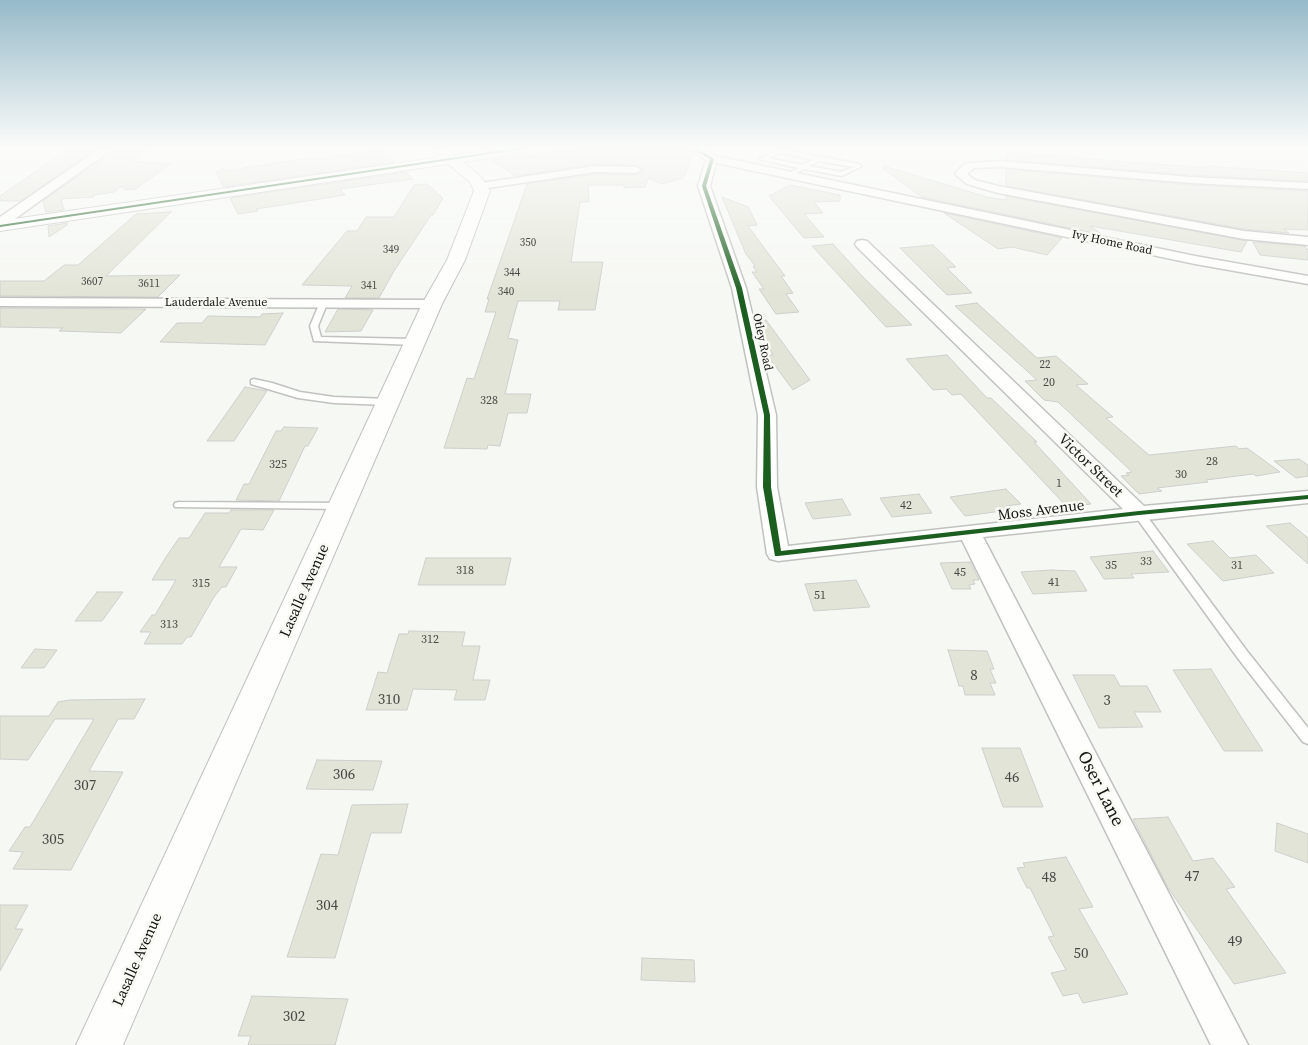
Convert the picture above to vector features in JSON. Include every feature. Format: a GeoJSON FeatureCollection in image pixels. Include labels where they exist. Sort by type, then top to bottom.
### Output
{"type":"FeatureCollection","features":[{"type":"Feature","properties":{"kind":"main road"},"geometry":{"type":"LineString","coordinates":[[2,221],[158,198]]}},
{"type":"Feature","properties":{"kind":"main road","name":"Lasalle Avenue"},"geometry":{"type":"LineString","coordinates":[[99,1045],[343,506],[432,304],[456,260],[480,198]]}},
{"type":"Feature","properties":{"kind":"street"},"geometry":{"type":"LineString","coordinates":[[2,221],[36,198]]}},
{"type":"Feature","properties":{"kind":"street","name":"Otley Road"},"geometry":{"type":"LineString","coordinates":[[708,198],[739,288],[766,415],[767,487],[778,554]]}},
{"type":"Feature","properties":{"kind":"street","name":"Ivy Home Road"},"geometry":{"type":"LineString","coordinates":[[893,198],[1195,260],[1308,280]]}},
{"type":"Feature","properties":{"kind":"street"},"geometry":{"type":"LineString","coordinates":[[1041,198],[1236,233],[1308,241]]}},
{"type":"Feature","properties":{"kind":"street","name":"Victor Street"},"geometry":{"type":"LineString","coordinates":[[862,244],[1139,513]]}},
{"type":"Feature","properties":{"kind":"street","name":"Lauderdale Avenue"},"geometry":{"type":"LineString","coordinates":[[0,302],[432,304]]}},
{"type":"Feature","properties":{"kind":"street","name":"Moss Avenue"},"geometry":{"type":"LineString","coordinates":[[778,554],[970,534],[1139,513],[1308,497]]}},
{"type":"Feature","properties":{"kind":"street","name":"Oser Lane"},"geometry":{"type":"LineString","coordinates":[[970,534],[1230,1045]]}},
{"type":"Feature","properties":{"kind":"lane"},"geometry":{"type":"LineString","coordinates":[[323,304],[314,326],[316,339],[416,342]]}},
{"type":"Feature","properties":{"kind":"lane"},"geometry":{"type":"LineString","coordinates":[[254,382],[270,384],[298,395],[334,400],[389,402]]}},
{"type":"Feature","properties":{"kind":"lane"},"geometry":{"type":"LineString","coordinates":[[179,505],[343,506]]}},
{"type":"Feature","properties":{"kind":"lane","name":"Victor Street"},"geometry":{"type":"LineString","coordinates":[[1139,513],[1242,654],[1308,738]]}},
{"type":"Feature","properties":{"kind":"building"},"geometry":{"type":"Polygon","coordinates":[[[0,198],[25,198],[20,201],[0,201],[0,198]]]}},
{"type":"Feature","properties":{"kind":"building"},"geometry":{"type":"Polygon","coordinates":[[[48,198],[81,198],[61,199],[64,210],[46,212],[43,201],[48,198]]]}},
{"type":"Feature","properties":{"kind":"building"},"geometry":{"type":"Polygon","coordinates":[[[230,198],[327,198],[256,209],[258,211],[238,214],[230,198]]]}},
{"type":"Feature","properties":{"kind":"building"},"geometry":{"type":"Polygon","coordinates":[[[406,198],[443,198],[394,271],[379,298],[345,298],[352,286],[302,285],[347,231],[357,231],[366,217],[394,217],[406,198]]]}},
{"type":"Feature","properties":{"kind":"building"},"geometry":{"type":"Polygon","coordinates":[[[522,198],[589,198],[589,202],[580,202],[571,262],[603,262],[595,310],[558,310],[560,301],[518,301],[508,338],[518,340],[505,394],[531,394],[527,413],[508,413],[500,446],[488,445],[487,449],[444,448],[467,378],[474,379],[496,312],[485,312],[489,299],[487,299],[522,198]]]}},
{"type":"Feature","properties":{"kind":"building"},"geometry":{"type":"Polygon","coordinates":[[[722,198],[748,207],[757,225],[748,226],[785,276],[781,276],[793,293],[786,294],[799,312],[776,314],[759,289],[764,289],[752,272],[757,272],[746,254],[722,198]]]}},
{"type":"Feature","properties":{"kind":"building"},"geometry":{"type":"Polygon","coordinates":[[[770,198],[840,198],[840,201],[814,202],[823,213],[804,214],[824,237],[804,238],[770,198]]]}},
{"type":"Feature","properties":{"kind":"building"},"geometry":{"type":"Polygon","coordinates":[[[926,198],[992,198],[1006,200],[1006,198],[1015,198],[1247,241],[1241,252],[1090,226],[1103,235],[926,198]]]}},
{"type":"Feature","properties":{"kind":"building"},"geometry":{"type":"Polygon","coordinates":[[[1071,198],[1308,198],[1308,230],[1284,229],[1289,233],[1244,229],[1071,198]]]}},
{"type":"Feature","properties":{"kind":"building"},"geometry":{"type":"Polygon","coordinates":[[[171,212],[106,276],[180,275],[158,297],[0,296],[0,281],[44,281],[64,265],[78,265],[136,214],[171,212]]]}},
{"type":"Feature","properties":{"kind":"building"},"geometry":{"type":"Polygon","coordinates":[[[944,213],[1062,238],[1047,255],[1012,247],[998,249],[944,213]]]}},
{"type":"Feature","properties":{"kind":"building"},"geometry":{"type":"Polygon","coordinates":[[[67,223],[67,225],[49,237],[48,226],[67,223]]]}},
{"type":"Feature","properties":{"kind":"building"},"geometry":{"type":"Polygon","coordinates":[[[1253,242],[1304,246],[1308,250],[1308,260],[1260,255],[1253,242]]]}},
{"type":"Feature","properties":{"kind":"building"},"geometry":{"type":"Polygon","coordinates":[[[833,244],[863,277],[912,325],[886,327],[812,246],[833,244]]]}},
{"type":"Feature","properties":{"kind":"building"},"geometry":{"type":"Polygon","coordinates":[[[933,245],[956,267],[947,268],[972,293],[947,295],[900,248],[933,245]]]}},
{"type":"Feature","properties":{"kind":"building"},"geometry":{"type":"Polygon","coordinates":[[[977,303],[1037,358],[1056,356],[1088,384],[1076,385],[1113,417],[1106,418],[1149,455],[1236,446],[1239,449],[1247,448],[1280,472],[1206,480],[1208,482],[1157,488],[1162,491],[1139,494],[1121,476],[1129,475],[1126,473],[1132,472],[1058,402],[1044,400],[1025,381],[1037,380],[955,306],[977,303]]]}},
{"type":"Feature","properties":{"kind":"building"},"geometry":{"type":"Polygon","coordinates":[[[0,308],[146,309],[121,333],[59,331],[63,328],[0,327],[0,308]]]}},
{"type":"Feature","properties":{"kind":"building"},"geometry":{"type":"Polygon","coordinates":[[[338,309],[373,310],[361,331],[325,332],[338,309]]]}},
{"type":"Feature","properties":{"kind":"building"},"geometry":{"type":"Polygon","coordinates":[[[283,313],[265,345],[160,342],[177,323],[202,323],[208,316],[260,317],[262,314],[283,313]]]}},
{"type":"Feature","properties":{"kind":"building"},"geometry":{"type":"Polygon","coordinates":[[[766,320],[810,380],[793,390],[767,355],[773,355],[757,326],[766,320]]]}},
{"type":"Feature","properties":{"kind":"building"},"geometry":{"type":"Polygon","coordinates":[[[947,355],[987,398],[991,398],[1037,442],[1034,442],[1091,504],[1067,507],[961,394],[952,395],[946,389],[933,390],[906,359],[947,355]]]}},
{"type":"Feature","properties":{"kind":"building"},"geometry":{"type":"Polygon","coordinates":[[[245,387],[267,391],[234,441],[207,441],[245,387]]]}},
{"type":"Feature","properties":{"kind":"building"},"geometry":{"type":"Polygon","coordinates":[[[284,427],[318,428],[308,446],[305,446],[279,501],[236,500],[244,484],[249,484],[276,431],[281,431],[284,427]]]}},
{"type":"Feature","properties":{"kind":"building"},"geometry":{"type":"Polygon","coordinates":[[[1299,459],[1308,465],[1308,476],[1296,478],[1274,461],[1299,459]]]}},
{"type":"Feature","properties":{"kind":"building"},"geometry":{"type":"Polygon","coordinates":[[[1006,489],[1021,504],[1006,506],[1009,510],[965,516],[950,497],[1006,489]]]}},
{"type":"Feature","properties":{"kind":"building"},"geometry":{"type":"Polygon","coordinates":[[[919,494],[932,513],[892,517],[880,498],[919,494]]]}},
{"type":"Feature","properties":{"kind":"building"},"geometry":{"type":"Polygon","coordinates":[[[842,499],[851,515],[813,519],[805,503],[842,499]]]}},
{"type":"Feature","properties":{"kind":"building"},"geometry":{"type":"Polygon","coordinates":[[[231,510],[274,510],[263,530],[241,529],[219,567],[237,567],[226,587],[222,587],[214,597],[191,637],[187,637],[182,644],[144,644],[151,632],[140,632],[152,615],[155,615],[176,580],[152,580],[166,557],[179,538],[189,538],[205,513],[229,513],[231,510]]]}},
{"type":"Feature","properties":{"kind":"building"},"geometry":{"type":"Polygon","coordinates":[[[1290,523],[1308,538],[1308,564],[1266,526],[1290,523]]]}},
{"type":"Feature","properties":{"kind":"building"},"geometry":{"type":"Polygon","coordinates":[[[1213,541],[1230,558],[1256,555],[1274,573],[1223,581],[1187,544],[1213,541]]]}},
{"type":"Feature","properties":{"kind":"building"},"geometry":{"type":"Polygon","coordinates":[[[1153,551],[1169,572],[1131,574],[1134,578],[1104,579],[1090,557],[1153,551]]]}},
{"type":"Feature","properties":{"kind":"building"},"geometry":{"type":"Polygon","coordinates":[[[426,558],[511,558],[505,585],[418,585],[426,558]]]}},
{"type":"Feature","properties":{"kind":"building"},"geometry":{"type":"Polygon","coordinates":[[[970,562],[979,580],[973,580],[975,584],[969,585],[971,589],[952,589],[940,563],[970,562]]]}},
{"type":"Feature","properties":{"kind":"building"},"geometry":{"type":"Polygon","coordinates":[[[1075,571],[1087,591],[1033,594],[1021,572],[1075,571]]]}},
{"type":"Feature","properties":{"kind":"building"},"geometry":{"type":"Polygon","coordinates":[[[856,580],[870,607],[814,611],[805,584],[856,580]]]}},
{"type":"Feature","properties":{"kind":"building"},"geometry":{"type":"Polygon","coordinates":[[[97,592],[123,592],[102,621],[75,621],[97,592]]]}},
{"type":"Feature","properties":{"kind":"building"},"geometry":{"type":"Polygon","coordinates":[[[409,631],[465,632],[462,646],[480,646],[473,680],[490,680],[485,700],[454,700],[457,690],[413,689],[407,710],[366,710],[378,672],[387,673],[399,634],[408,634],[409,631]]]}},
{"type":"Feature","properties":{"kind":"building"},"geometry":{"type":"Polygon","coordinates":[[[35,649],[57,650],[44,668],[21,668],[35,649]]]}},
{"type":"Feature","properties":{"kind":"building"},"geometry":{"type":"Polygon","coordinates":[[[948,650],[987,651],[994,669],[990,669],[996,683],[990,683],[995,695],[965,695],[963,686],[959,686],[948,650]]]}},
{"type":"Feature","properties":{"kind":"building"},"geometry":{"type":"Polygon","coordinates":[[[1211,669],[1263,751],[1224,751],[1173,670],[1211,669]]]}},
{"type":"Feature","properties":{"kind":"building"},"geometry":{"type":"Polygon","coordinates":[[[1073,675],[1114,675],[1120,686],[1147,686],[1161,712],[1134,712],[1143,727],[1099,728],[1073,675]]]}},
{"type":"Feature","properties":{"kind":"building"},"geometry":{"type":"Polygon","coordinates":[[[145,699],[134,719],[118,719],[89,771],[123,772],[71,870],[13,869],[23,852],[9,851],[25,827],[30,827],[94,719],[55,719],[28,760],[0,759],[0,716],[49,716],[58,702],[69,700],[145,699]]]}},
{"type":"Feature","properties":{"kind":"building"},"geometry":{"type":"Polygon","coordinates":[[[982,748],[1020,748],[1043,807],[1003,807],[982,748]]]}},
{"type":"Feature","properties":{"kind":"building"},"geometry":{"type":"Polygon","coordinates":[[[317,760],[382,761],[373,790],[306,789],[317,760]]]}},
{"type":"Feature","properties":{"kind":"building"},"geometry":{"type":"Polygon","coordinates":[[[408,804],[401,833],[371,833],[335,958],[287,957],[321,854],[338,855],[352,805],[408,804]]]}},
{"type":"Feature","properties":{"kind":"building"},"geometry":{"type":"Polygon","coordinates":[[[1168,817],[1193,861],[1213,858],[1235,887],[1226,889],[1286,973],[1234,984],[1167,886],[1133,819],[1168,817]]]}},
{"type":"Feature","properties":{"kind":"building"},"geometry":{"type":"Polygon","coordinates":[[[1277,823],[1308,834],[1308,863],[1275,851],[1277,823]]]}},
{"type":"Feature","properties":{"kind":"building"},"geometry":{"type":"Polygon","coordinates":[[[1066,857],[1093,907],[1079,909],[1128,994],[1083,1003],[1078,993],[1063,996],[1051,973],[1066,970],[1048,937],[1054,936],[1030,888],[1027,888],[1017,868],[1025,867],[1023,863],[1066,857]]]}},
{"type":"Feature","properties":{"kind":"building"},"geometry":{"type":"Polygon","coordinates":[[[0,905],[28,905],[15,929],[23,929],[0,971],[0,905]]]}},
{"type":"Feature","properties":{"kind":"building"},"geometry":{"type":"Polygon","coordinates":[[[642,958],[694,960],[695,982],[641,980],[642,958]]]}},
{"type":"Feature","properties":{"kind":"building"},"geometry":{"type":"Polygon","coordinates":[[[252,996],[348,999],[335,1045],[248,1045],[251,1036],[238,1036],[252,996]]]}},
{"type":"Feature","properties":{"kind":"cycle path"},"geometry":{"type":"LineString","coordinates":[[0,226],[191,198]]}},
{"type":"Feature","properties":{"kind":"cycle path"},"geometry":{"type":"LineString","coordinates":[[708,198],[739,288],[767,415],[767,487],[778,554],[1139,513],[1308,497]]}}]}
